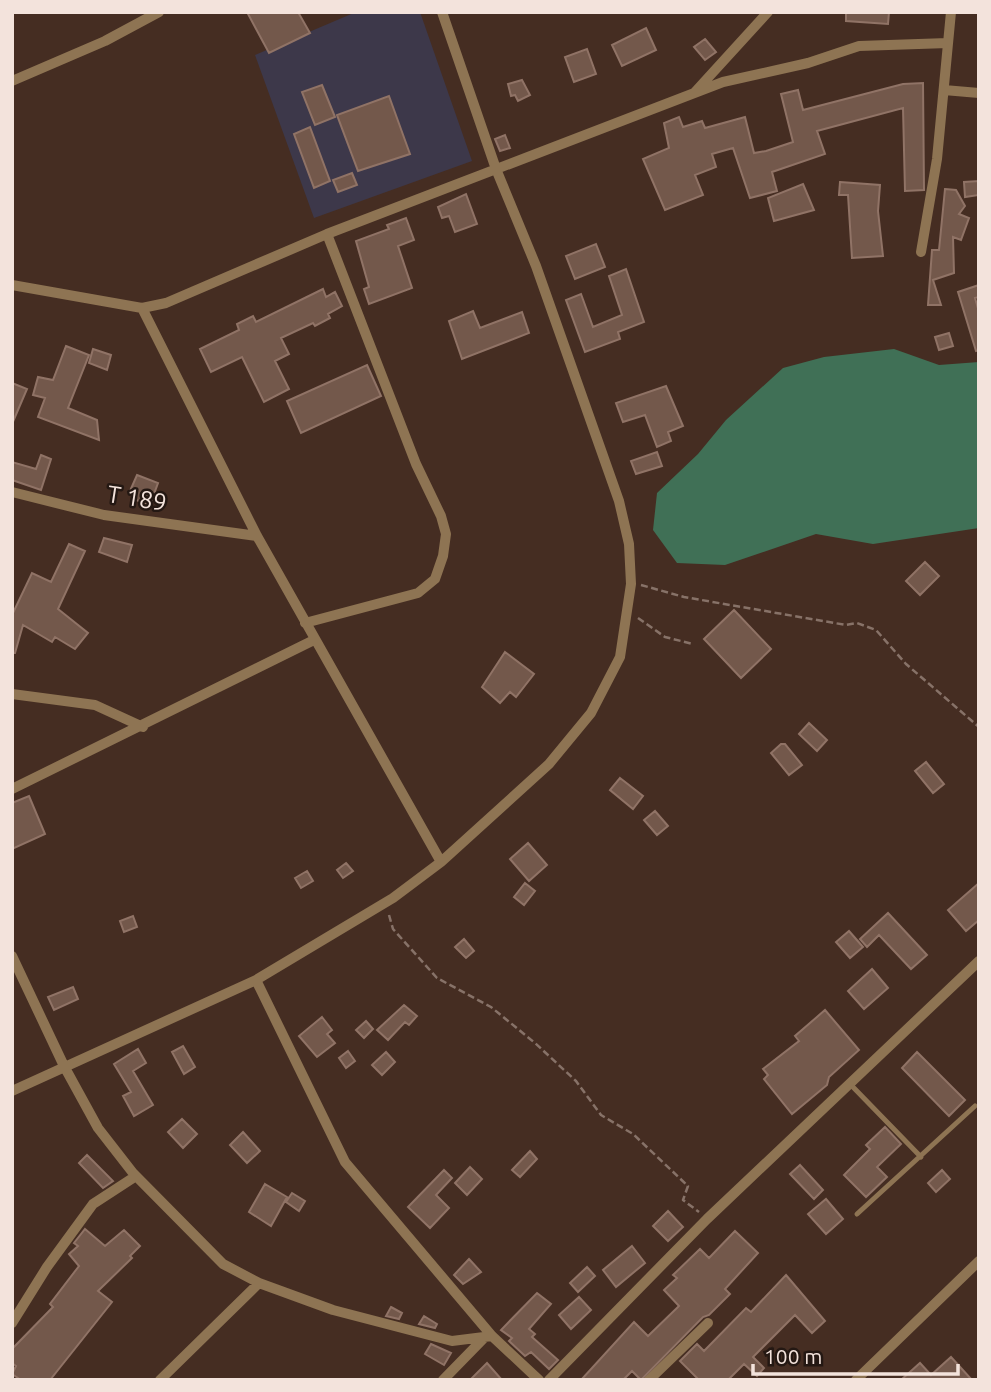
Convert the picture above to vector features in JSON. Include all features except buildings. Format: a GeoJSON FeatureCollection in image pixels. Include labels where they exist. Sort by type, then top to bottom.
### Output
{"type":"FeatureCollection","features":[{"type":"Feature","properties":{"kind":"street"},"geometry":{"type":"LineString","coordinates":[[12,81],[105,41],[159,12]]}},
{"type":"Feature","properties":{"kind":"street"},"geometry":{"type":"LineString","coordinates":[[12,1091],[256,980],[393,898],[441,862],[549,764],[592,713],[620,657],[629,612],[631,584],[629,544],[619,501],[536,266],[496,170],[442,12]]}},
{"type":"Feature","properties":{"kind":"street"},"geometry":{"type":"LineString","coordinates":[[693,94],[768,12]]}},
{"type":"Feature","properties":{"kind":"street"},"geometry":{"type":"LineString","coordinates":[[921,252],[937,159],[951,12]]}},
{"type":"Feature","properties":{"kind":"street"},"geometry":{"type":"LineString","coordinates":[[12,285],[142,308],[166,303],[327,234],[723,82],[808,63],[859,46],[948,43]]}},
{"type":"Feature","properties":{"kind":"street"},"geometry":{"type":"LineString","coordinates":[[944,90],[979,93]]}},
{"type":"Feature","properties":{"kind":"street"},"geometry":{"type":"LineString","coordinates":[[305,623],[418,593],[435,579],[443,556],[446,534],[327,234]]}},
{"type":"Feature","properties":{"kind":"street"},"geometry":{"type":"LineString","coordinates":[[142,308],[257,536],[441,862]]}},
{"type":"Feature","properties":{"kind":"street","name":"T 189"},"geometry":{"type":"LineString","coordinates":[[12,492],[104,515],[257,536]]}},
{"type":"Feature","properties":{"kind":"street"},"geometry":{"type":"LineString","coordinates":[[12,789],[143,727],[314,640]]}},
{"type":"Feature","properties":{"kind":"street"},"geometry":{"type":"LineString","coordinates":[[12,694],[95,705],[143,727]]}},
{"type":"Feature","properties":{"kind":"street"},"geometry":{"type":"LineString","coordinates":[[12,956],[64,1066],[98,1128],[136,1176],[223,1264],[259,1283],[333,1310],[452,1341],[487,1338]]}},
{"type":"Feature","properties":{"kind":"street"},"geometry":{"type":"LineString","coordinates":[[549,1380],[707,1219],[979,961]]}},
{"type":"Feature","properties":{"kind":"street"},"geometry":{"type":"LineString","coordinates":[[256,980],[345,1162],[487,1338],[539,1380]]}},
{"type":"Feature","properties":{"kind":"street"},"geometry":{"type":"LineString","coordinates":[[12,1323],[93,1204],[136,1176]]}},
{"type":"Feature","properties":{"kind":"street"},"geometry":{"type":"LineString","coordinates":[[856,1380],[979,1261]]}},
{"type":"Feature","properties":{"kind":"street"},"geometry":{"type":"LineString","coordinates":[[160,1380],[259,1283]]}},
{"type":"Feature","properties":{"kind":"street"},"geometry":{"type":"LineString","coordinates":[[649,1380],[708,1323]]}},
{"type":"Feature","properties":{"kind":"street"},"geometry":{"type":"LineString","coordinates":[[443,1380],[487,1338]]}},
{"type":"Feature","properties":{"kind":"lane"},"geometry":{"type":"LineString","coordinates":[[851,1085],[921,1157]]}},
{"type":"Feature","properties":{"kind":"lane"},"geometry":{"type":"LineString","coordinates":[[856,1214],[975,1106]]}},
{"type":"Feature","properties":{"kind":"path"},"geometry":{"type":"LineString","coordinates":[[631,584],[657,587],[684,597],[846,625],[856,623],[876,630],[906,664],[979,727]]}},
{"type":"Feature","properties":{"kind":"path"},"geometry":{"type":"LineString","coordinates":[[629,612],[665,637],[693,644]]}},
{"type":"Feature","properties":{"kind":"path"},"geometry":{"type":"LineString","coordinates":[[393,898],[389,920],[393,929],[437,978],[491,1007],[535,1042],[576,1081],[601,1115],[633,1134],[664,1166],[680,1177],[688,1186],[683,1200],[707,1219]]}},
{"type":"Feature","properties":{"kind":"shaded area"},"geometry":{"type":"Polygon","coordinates":[[[356,12],[420,12],[472,161],[314,218],[255,55],[356,12]]]}},
{"type":"Feature","properties":{"kind":"green space"},"geometry":{"type":"Polygon","coordinates":[[[894,349],[939,365],[979,362],[979,528],[873,544],[816,534],[725,565],[677,563],[653,530],[657,493],[698,454],[726,420],[783,368],[824,357],[894,349]]]}}]}
